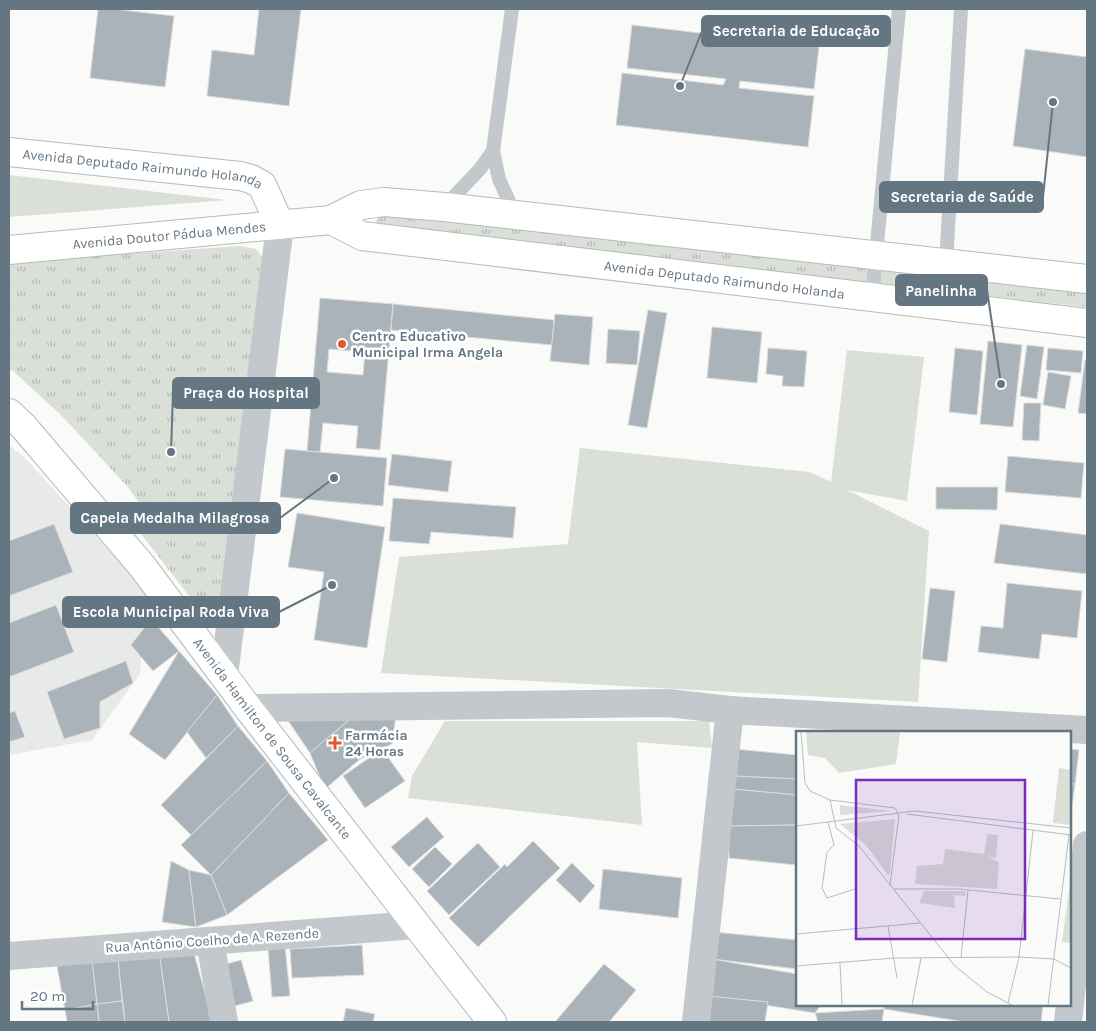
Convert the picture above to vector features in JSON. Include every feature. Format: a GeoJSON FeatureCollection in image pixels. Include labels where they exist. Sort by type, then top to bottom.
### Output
{"type":"FeatureCollection","features":[{"type":"Feature","properties":{"kind":"main road","name":"Avenida Deputado Raimundo Holanda"},"geometry":{"type":"LineString","coordinates":[[9,152],[240,176],[262,185],[280,225]]}},
{"type":"Feature","properties":{"kind":"main road","name":"Avenida Doutor Pádua Mendes"},"geometry":{"type":"LineString","coordinates":[[9,250],[330,220],[361,205],[384,202],[444,207]]}},
{"type":"Feature","properties":{"kind":"main road"},"geometry":{"type":"LineString","coordinates":[[444,207],[1087,279]]}},
{"type":"Feature","properties":{"kind":"main road","name":"Avenida Deputado Raimundo Holanda"},"geometry":{"type":"LineString","coordinates":[[330,220],[362,236],[1087,323]]}},
{"type":"Feature","properties":{"kind":"main road","name":"Avenida Hamilton de Sousa Cavalcante"},"geometry":{"type":"LineString","coordinates":[[9,413],[23,426],[142,566],[248,708],[492,1022]]}},
{"type":"Feature","properties":{"kind":"street"},"geometry":{"type":"LineString","coordinates":[[224,676],[280,225]]}},
{"type":"Feature","properties":{"kind":"street"},"geometry":{"type":"LineString","coordinates":[[248,708],[668,703],[730,710],[1087,730]]}},
{"type":"Feature","properties":{"kind":"street"},"geometry":{"type":"LineString","coordinates":[[696,1022],[730,710]]}},
{"type":"Feature","properties":{"kind":"street"},"geometry":{"type":"LineString","coordinates":[[1071,994],[1087,845]]}},
{"type":"Feature","properties":{"kind":"street","name":"Rua Antônio Coelho de A. Rezende"},"geometry":{"type":"LineString","coordinates":[[9,956],[416,925]]}},
{"type":"Feature","properties":{"kind":"street"},"geometry":{"type":"LineString","coordinates":[[210,942],[224,1022]]}},
{"type":"Feature","properties":{"kind":"street"},"geometry":{"type":"LineString","coordinates":[[1068,1022],[1070,1006]]}},
{"type":"Feature","properties":{"kind":"lane"},"geometry":{"type":"LineString","coordinates":[[512,9],[493,151],[499,179],[515,215]]}},
{"type":"Feature","properties":{"kind":"lane"},"geometry":{"type":"LineString","coordinates":[[872,298],[899,9]]}},
{"type":"Feature","properties":{"kind":"lane"},"geometry":{"type":"LineString","coordinates":[[942,306],[962,9]]}},
{"type":"Feature","properties":{"kind":"lane"},"geometry":{"type":"LineString","coordinates":[[444,207],[480,169],[493,151]]}},
{"type":"Feature","properties":{"kind":"shaded area"},"geometry":{"type":"Polygon","coordinates":[[[9,445],[25,458],[146,591],[140,674],[92,740],[9,755],[9,445]]]}},
{"type":"Feature","properties":{"kind":"green space"},"geometry":{"type":"Polygon","coordinates":[[[9,175],[227,200],[9,217],[9,175]]]}},
{"type":"Feature","properties":{"kind":"green space"},"geometry":{"type":"Polygon","coordinates":[[[383,213],[1087,290],[1087,307],[382,229],[376,221],[383,213]]]}},
{"type":"Feature","properties":{"kind":"green space"},"geometry":{"type":"Polygon","coordinates":[[[239,246],[256,249],[263,258],[224,606],[206,612],[197,606],[137,529],[142,506],[126,485],[64,418],[12,370],[9,371],[9,262],[239,246]]]}},
{"type":"Feature","properties":{"kind":"green space"},"geometry":{"type":"Polygon","coordinates":[[[847,350],[924,357],[907,501],[847,490],[929,531],[918,702],[381,673],[399,557],[568,544],[580,448],[810,472],[831,482],[847,350]]]}},
{"type":"Feature","properties":{"kind":"green space"},"geometry":{"type":"Polygon","coordinates":[[[445,721],[709,721],[712,748],[637,742],[642,825],[408,798],[412,776],[445,721]]]}},
{"type":"Feature","properties":{"kind":"building"},"geometry":{"type":"Polygon","coordinates":[[[98,9],[174,16],[165,87],[90,78],[98,9]]]}},
{"type":"Feature","properties":{"kind":"building"},"geometry":{"type":"Polygon","coordinates":[[[259,9],[301,9],[289,106],[207,96],[212,50],[254,55],[259,9]]]}},
{"type":"Feature","properties":{"kind":"building"},"geometry":{"type":"Polygon","coordinates":[[[632,25],[819,47],[814,89],[740,81],[739,88],[814,96],[808,147],[616,125],[622,73],[723,85],[726,79],[627,68],[632,25]]]}},
{"type":"Feature","properties":{"kind":"building"},"geometry":{"type":"Polygon","coordinates":[[[1025,49],[1087,57],[1087,157],[1013,146],[1025,49]]]}},
{"type":"Feature","properties":{"kind":"building"},"geometry":{"type":"Polygon","coordinates":[[[320,298],[393,304],[380,450],[356,448],[358,426],[323,423],[320,452],[307,451],[320,298]],[[329,349],[327,372],[363,375],[365,352],[329,349]]]}},
{"type":"Feature","properties":{"kind":"building"},"geometry":{"type":"Polygon","coordinates":[[[393,304],[554,320],[552,345],[391,330],[393,304]]]}},
{"type":"Feature","properties":{"kind":"building"},"geometry":{"type":"Polygon","coordinates":[[[648,310],[667,313],[647,428],[628,425],[648,310]]]}},
{"type":"Feature","properties":{"kind":"building"},"geometry":{"type":"Polygon","coordinates":[[[555,314],[593,317],[589,365],[550,361],[555,314]]]}},
{"type":"Feature","properties":{"kind":"building"},"geometry":{"type":"Polygon","coordinates":[[[712,327],[762,332],[757,383],[707,378],[712,327]]]}},
{"type":"Feature","properties":{"kind":"building"},"geometry":{"type":"Polygon","coordinates":[[[608,329],[640,331],[637,365],[606,363],[608,329]]]}},
{"type":"Feature","properties":{"kind":"building"},"geometry":{"type":"Polygon","coordinates":[[[988,341],[1022,345],[1013,427],[980,424],[988,341]]]}},
{"type":"Feature","properties":{"kind":"building"},"geometry":{"type":"Polygon","coordinates":[[[1027,345],[1044,347],[1037,399],[1020,396],[1027,345]]]}},
{"type":"Feature","properties":{"kind":"building"},"geometry":{"type":"Polygon","coordinates":[[[768,348],[807,351],[804,387],[782,386],[783,376],[766,374],[768,348]]]}},
{"type":"Feature","properties":{"kind":"building"},"geometry":{"type":"Polygon","coordinates":[[[955,348],[983,351],[977,415],[949,412],[955,348]]]}},
{"type":"Feature","properties":{"kind":"building"},"geometry":{"type":"Polygon","coordinates":[[[1048,348],[1083,351],[1081,373],[1046,370],[1048,348]]]}},
{"type":"Feature","properties":{"kind":"building"},"geometry":{"type":"Polygon","coordinates":[[[1085,360],[1087,360],[1087,414],[1078,413],[1085,360]]]}},
{"type":"Feature","properties":{"kind":"building"},"geometry":{"type":"Polygon","coordinates":[[[1048,372],[1071,376],[1065,409],[1043,405],[1048,372]]]}},
{"type":"Feature","properties":{"kind":"building"},"geometry":{"type":"Polygon","coordinates":[[[1024,403],[1041,403],[1039,441],[1022,440],[1024,403]]]}},
{"type":"Feature","properties":{"kind":"building"},"geometry":{"type":"Polygon","coordinates":[[[285,449],[387,458],[383,506],[280,497],[285,449]]]}},
{"type":"Feature","properties":{"kind":"building"},"geometry":{"type":"Polygon","coordinates":[[[392,454],[452,461],[448,492],[388,485],[392,454]]]}},
{"type":"Feature","properties":{"kind":"building"},"geometry":{"type":"Polygon","coordinates":[[[1008,456],[1084,463],[1081,498],[1005,492],[1008,456]]]}},
{"type":"Feature","properties":{"kind":"building"},"geometry":{"type":"Polygon","coordinates":[[[936,487],[998,487],[997,510],[936,509],[936,487]]]}},
{"type":"Feature","properties":{"kind":"building"},"geometry":{"type":"Polygon","coordinates":[[[393,498],[516,507],[513,538],[431,532],[429,544],[389,541],[393,498]]]}},
{"type":"Feature","properties":{"kind":"building"},"geometry":{"type":"Polygon","coordinates":[[[297,513],[385,527],[367,648],[314,640],[324,572],[288,567],[297,513]]]}},
{"type":"Feature","properties":{"kind":"building"},"geometry":{"type":"Polygon","coordinates":[[[54,524],[73,572],[9,596],[9,541],[54,524]]]}},
{"type":"Feature","properties":{"kind":"building"},"geometry":{"type":"Polygon","coordinates":[[[1000,524],[1087,535],[1087,574],[994,563],[1000,524]]]}},
{"type":"Feature","properties":{"kind":"building"},"geometry":{"type":"Polygon","coordinates":[[[1007,583],[1082,591],[1077,638],[1042,634],[1039,659],[978,652],[981,626],[1003,628],[1007,583]]]}},
{"type":"Feature","properties":{"kind":"building"},"geometry":{"type":"Polygon","coordinates":[[[930,588],[955,591],[947,662],[922,659],[930,588]]]}},
{"type":"Feature","properties":{"kind":"building"},"geometry":{"type":"Polygon","coordinates":[[[56,605],[74,652],[9,677],[9,623],[56,605]]]}},
{"type":"Feature","properties":{"kind":"building"},"geometry":{"type":"Polygon","coordinates":[[[151,619],[179,651],[153,671],[131,645],[151,619]]]}},
{"type":"Feature","properties":{"kind":"building"},"geometry":{"type":"Polygon","coordinates":[[[179,651],[217,695],[165,760],[129,734],[179,651]]]}},
{"type":"Feature","properties":{"kind":"building"},"geometry":{"type":"Polygon","coordinates":[[[126,661],[133,683],[100,702],[100,728],[64,739],[47,692],[126,661]]]}},
{"type":"Feature","properties":{"kind":"building"},"geometry":{"type":"Polygon","coordinates":[[[217,695],[238,726],[206,758],[187,732],[217,695]]]}},
{"type":"Feature","properties":{"kind":"building"},"geometry":{"type":"Polygon","coordinates":[[[15,711],[25,737],[9,742],[9,713],[15,711]]]}},
{"type":"Feature","properties":{"kind":"building"},"geometry":{"type":"Polygon","coordinates":[[[356,714],[310,753],[285,716],[356,714]]]}},
{"type":"Feature","properties":{"kind":"building"},"geometry":{"type":"Polygon","coordinates":[[[356,714],[396,715],[392,744],[359,760],[333,734],[356,714]]]}},
{"type":"Feature","properties":{"kind":"building"},"geometry":{"type":"Polygon","coordinates":[[[238,726],[267,761],[191,835],[161,805],[238,726]]]}},
{"type":"Feature","properties":{"kind":"building"},"geometry":{"type":"Polygon","coordinates":[[[333,733],[359,760],[325,789],[310,753],[333,733]]]}},
{"type":"Feature","properties":{"kind":"building"},"geometry":{"type":"Polygon","coordinates":[[[382,749],[405,781],[365,808],[343,776],[382,749]]]}},
{"type":"Feature","properties":{"kind":"building"},"geometry":{"type":"Polygon","coordinates":[[[735,749],[796,755],[796,779],[733,776],[735,749]]]}},
{"type":"Feature","properties":{"kind":"building"},"geometry":{"type":"Polygon","coordinates":[[[1071,749],[1079,750],[1075,784],[1071,784],[1071,749]]]}},
{"type":"Feature","properties":{"kind":"building"},"geometry":{"type":"Polygon","coordinates":[[[267,761],[289,793],[211,875],[181,845],[267,761]]]}},
{"type":"Feature","properties":{"kind":"building"},"geometry":{"type":"Polygon","coordinates":[[[733,776],[796,779],[796,795],[733,789],[733,776]]]}},
{"type":"Feature","properties":{"kind":"building"},"geometry":{"type":"Polygon","coordinates":[[[1071,784],[1075,784],[1071,814],[1071,784]]]}},
{"type":"Feature","properties":{"kind":"building"},"geometry":{"type":"Polygon","coordinates":[[[722,788],[796,795],[796,825],[729,826],[722,788]]]}},
{"type":"Feature","properties":{"kind":"building"},"geometry":{"type":"Polygon","coordinates":[[[289,793],[328,840],[227,915],[211,875],[289,793]]]}},
{"type":"Feature","properties":{"kind":"building"},"geometry":{"type":"Polygon","coordinates":[[[427,817],[444,837],[409,867],[391,847],[427,817]]]}},
{"type":"Feature","properties":{"kind":"building"},"geometry":{"type":"Polygon","coordinates":[[[796,825],[796,865],[729,858],[729,826],[796,825]]]}},
{"type":"Feature","properties":{"kind":"building"},"geometry":{"type":"Polygon","coordinates":[[[533,841],[560,868],[478,947],[449,918],[505,864],[507,867],[533,841]]]}},
{"type":"Feature","properties":{"kind":"building"},"geometry":{"type":"Polygon","coordinates":[[[478,843],[500,867],[449,915],[427,891],[478,843]]]}},
{"type":"Feature","properties":{"kind":"building"},"geometry":{"type":"Polygon","coordinates":[[[435,847],[452,864],[429,887],[412,869],[435,847]]]}},
{"type":"Feature","properties":{"kind":"building"},"geometry":{"type":"Polygon","coordinates":[[[171,861],[189,870],[196,927],[162,922],[171,861]]]}},
{"type":"Feature","properties":{"kind":"building"},"geometry":{"type":"Polygon","coordinates":[[[572,863],[595,886],[580,903],[556,880],[572,863]]]}},
{"type":"Feature","properties":{"kind":"building"},"geometry":{"type":"Polygon","coordinates":[[[603,869],[682,878],[678,918],[599,909],[603,869]]]}},
{"type":"Feature","properties":{"kind":"building"},"geometry":{"type":"Polygon","coordinates":[[[189,870],[211,875],[227,915],[196,927],[189,870]]]}},
{"type":"Feature","properties":{"kind":"building"},"geometry":{"type":"Polygon","coordinates":[[[714,932],[796,940],[796,969],[712,959],[714,932]]]}},
{"type":"Feature","properties":{"kind":"building"},"geometry":{"type":"Polygon","coordinates":[[[362,945],[364,975],[292,978],[290,949],[362,945]]]}},
{"type":"Feature","properties":{"kind":"building"},"geometry":{"type":"Polygon","coordinates":[[[285,946],[290,996],[272,997],[268,948],[285,946]]]}},
{"type":"Feature","properties":{"kind":"building"},"geometry":{"type":"Polygon","coordinates":[[[193,950],[213,1022],[169,1022],[159,952],[193,950]]]}},
{"type":"Feature","properties":{"kind":"building"},"geometry":{"type":"Polygon","coordinates":[[[159,952],[169,1022],[125,1022],[118,960],[159,952]]]}},
{"type":"Feature","properties":{"kind":"building"},"geometry":{"type":"Polygon","coordinates":[[[712,959],[796,974],[796,1006],[820,1006],[815,1013],[708,996],[712,959]]]}},
{"type":"Feature","properties":{"kind":"building"},"geometry":{"type":"Polygon","coordinates":[[[118,960],[122,1001],[97,1004],[92,961],[118,960]]]}},
{"type":"Feature","properties":{"kind":"building"},"geometry":{"type":"Polygon","coordinates":[[[241,960],[253,1001],[235,1006],[223,965],[241,960]]]}},
{"type":"Feature","properties":{"kind":"building"},"geometry":{"type":"Polygon","coordinates":[[[92,961],[97,1004],[65,1010],[57,966],[92,961]]]}},
{"type":"Feature","properties":{"kind":"building"},"geometry":{"type":"Polygon","coordinates":[[[604,964],[636,990],[609,1022],[555,1022],[604,964]]]}},
{"type":"Feature","properties":{"kind":"building"},"geometry":{"type":"Polygon","coordinates":[[[708,996],[768,1002],[765,1022],[709,1022],[708,996]]]}},
{"type":"Feature","properties":{"kind":"building"},"geometry":{"type":"Polygon","coordinates":[[[122,1001],[125,1022],[99,1022],[97,1004],[122,1001]]]}},
{"type":"Feature","properties":{"kind":"building"},"geometry":{"type":"Polygon","coordinates":[[[97,1004],[99,1022],[67,1022],[65,1010],[97,1004]]]}},
{"type":"Feature","properties":{"kind":"building"},"geometry":{"type":"Polygon","coordinates":[[[883,1006],[1043,1006],[1041,1022],[965,1022],[884,1009],[883,1006]]]}},
{"type":"Feature","properties":{"kind":"building"},"geometry":{"type":"Polygon","coordinates":[[[346,1008],[375,1014],[373,1022],[343,1022],[346,1008]]]}},
{"type":"Feature","properties":{"kind":"building"},"geometry":{"type":"Polygon","coordinates":[[[884,1009],[882,1022],[818,1022],[815,1013],[884,1009]]]}},
{"type":"Feature","properties":{"kind":"place","name":"Secretaria de Educação"},"geometry":{"type":"Point","coordinates":[680,86]}},
{"type":"Feature","properties":{"kind":"place","name":"Secretaria de Saúde"},"geometry":{"type":"Point","coordinates":[1053,102]}},
{"type":"Feature","properties":{"kind":"place","name":"Centro Educativo Municipal Irma Angela"},"geometry":{"type":"Point","coordinates":[342,344]}},
{"type":"Feature","properties":{"kind":"place","name":"Panelinha"},"geometry":{"type":"Point","coordinates":[1001,384]}},
{"type":"Feature","properties":{"kind":"place","name":"Praça do Hospital"},"geometry":{"type":"Point","coordinates":[171,452]}},
{"type":"Feature","properties":{"kind":"place","name":"Capela Medalha Milagrosa"},"geometry":{"type":"Point","coordinates":[334,478]}},
{"type":"Feature","properties":{"kind":"place","name":"Escola Municipal Roda Viva"},"geometry":{"type":"Point","coordinates":[332,585]}},
{"type":"Feature","properties":{"kind":"place","name":"Farmácia 24 Horas"},"geometry":{"type":"Point","coordinates":[335,743]}}]}
